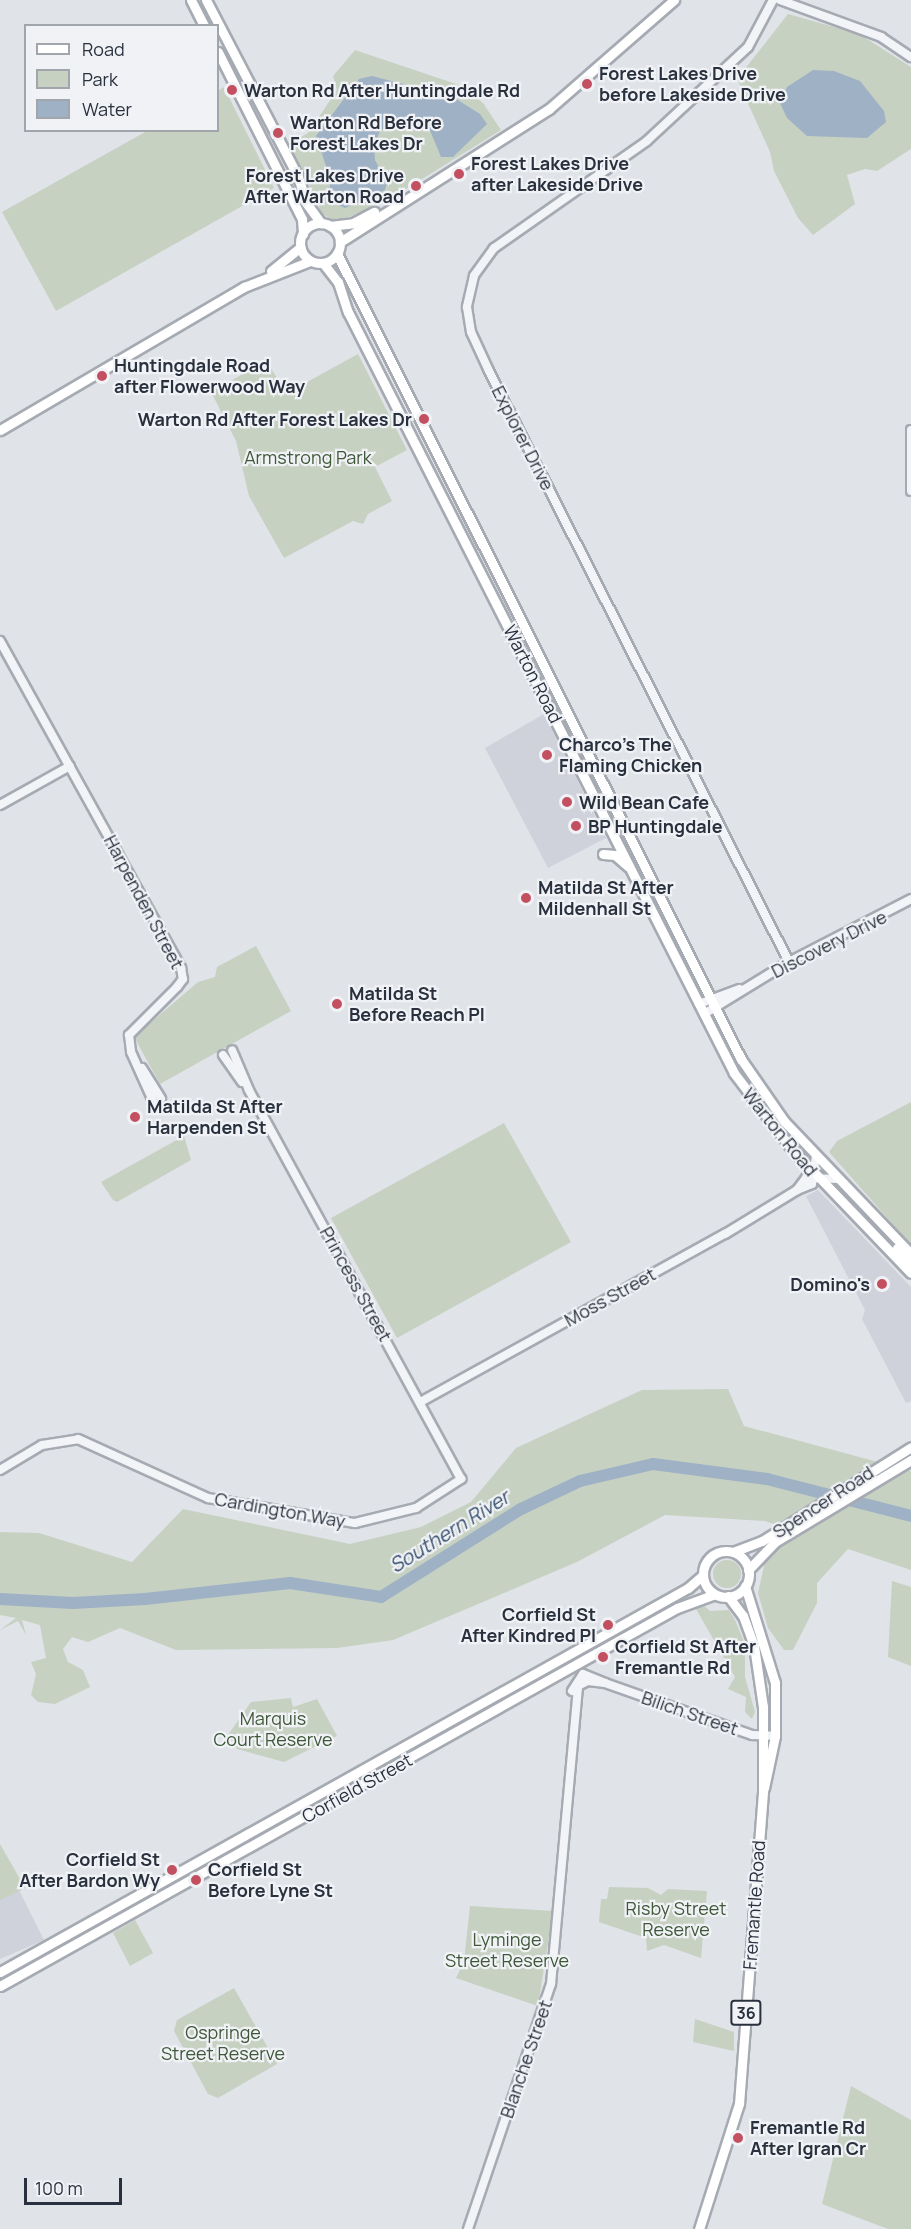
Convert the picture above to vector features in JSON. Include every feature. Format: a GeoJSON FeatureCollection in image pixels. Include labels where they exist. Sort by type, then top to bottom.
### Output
{"type":"FeatureCollection","features":[{"type":"Feature","properties":{"kind":"main road"},"geometry":{"type":"LineString","coordinates":[[191,0],[203,24]]}},
{"type":"Feature","properties":{"kind":"main road"},"geometry":{"type":"LineString","coordinates":[[206,0],[218,24]]}},
{"type":"Feature","properties":{"kind":"main road"},"geometry":{"type":"LineString","coordinates":[[303,234],[326,224],[369,215],[510,130],[583,75],[666,0]]}},
{"type":"Feature","properties":{"kind":"main road"},"geometry":{"type":"LineString","coordinates":[[265,277],[310,261],[323,263],[337,254],[340,242],[549,109],[674,0]]}},
{"type":"Feature","properties":{"kind":"main road"},"geometry":{"type":"LineString","coordinates":[[219,25],[298,177],[307,204],[340,242]]}},
{"type":"Feature","properties":{"kind":"main road"},"geometry":{"type":"LineString","coordinates":[[0,430],[265,277],[301,247],[302,219],[219,54]]}},
{"type":"Feature","properties":{"kind":"main road"},"geometry":{"type":"LineString","coordinates":[[301,247],[310,261]]}},
{"type":"Feature","properties":{"kind":"main road","name":"Warton Road"},"geometry":{"type":"LineString","coordinates":[[337,254],[710,998],[760,1090],[816,1156],[911,1254]]}},
{"type":"Feature","properties":{"kind":"main road","name":"Warton Road"},"geometry":{"type":"LineString","coordinates":[[323,263],[338,282],[348,312],[579,763],[704,1014],[746,1092],[816,1176],[911,1273]]}},
{"type":"Feature","properties":{"kind":"main road"},"geometry":{"type":"LineString","coordinates":[[558,722],[568,716]]}},
{"type":"Feature","properties":{"kind":"main road"},"geometry":{"type":"LineString","coordinates":[[579,763],[589,758]]}},
{"type":"Feature","properties":{"kind":"main road"},"geometry":{"type":"LineString","coordinates":[[603,854],[615,855],[633,871]]}},
{"type":"Feature","properties":{"kind":"main road"},"geometry":{"type":"LineString","coordinates":[[854,1195],[851,1204],[865,1227]]}},
{"type":"Feature","properties":{"kind":"main road"},"geometry":{"type":"LineString","coordinates":[[888,1230],[911,1265]]}},
{"type":"Feature","properties":{"kind":"main road","name":"Spencer Road"},"geometry":{"type":"LineString","coordinates":[[865,1483],[911,1447]]}},
{"type":"Feature","properties":{"kind":"main road","name":"Spencer Road"},"geometry":{"type":"LineString","coordinates":[[733,1552],[762,1542],[865,1483],[911,1460]]}},
{"type":"Feature","properties":{"kind":"main road","name":"Spencer Road"},"geometry":{"type":"LineString","coordinates":[[748,1570],[766,1549],[813,1514]]}},
{"type":"Feature","properties":{"kind":"main road"},"geometry":{"type":"LineString","coordinates":[[733,1552],[748,1570],[745,1586],[728,1596],[715,1594],[703,1575],[716,1553],[733,1552]]}},
{"type":"Feature","properties":{"kind":"main road","name":"Corfield Street"},"geometry":{"type":"LineString","coordinates":[[0,1972],[669,1599],[703,1575]]}},
{"type":"Feature","properties":{"kind":"main road","name":"Fremantle Road"},"geometry":{"type":"LineString","coordinates":[[745,1586],[770,1657],[775,1736],[763,1790]]}},
{"type":"Feature","properties":{"kind":"main road","name":"Corfield Street"},"geometry":{"type":"LineString","coordinates":[[0,1986],[677,1608],[715,1594]]}},
{"type":"Feature","properties":{"kind":"main road","name":"Fremantle Road"},"geometry":{"type":"LineString","coordinates":[[699,2229],[739,2104],[763,1790],[762,1736],[754,1646],[743,1616],[728,1596]]}},
{"type":"Feature","properties":{"kind":"street","name":"Explorer Drive"},"geometry":{"type":"LineString","coordinates":[[773,0],[748,47],[647,141],[494,248],[474,276],[467,307],[471,332],[489,370],[789,962]]}},
{"type":"Feature","properties":{"kind":"street"},"geometry":{"type":"LineString","coordinates":[[780,0],[881,37],[911,57]]}},
{"type":"Feature","properties":{"kind":"street"},"geometry":{"type":"LineString","coordinates":[[911,430],[911,492]]}},
{"type":"Feature","properties":{"kind":"street","name":"Harpenden Street"},"geometry":{"type":"LineString","coordinates":[[0,641],[182,968],[183,979],[177,987],[129,1035],[138,1065],[157,1101]]}},
{"type":"Feature","properties":{"kind":"street"},"geometry":{"type":"LineString","coordinates":[[0,805],[70,766]]}},
{"type":"Feature","properties":{"kind":"street","name":"Discovery Drive"},"geometry":{"type":"LineString","coordinates":[[704,1014],[789,962],[911,899]]}},
{"type":"Feature","properties":{"kind":"street","name":"Discovery Drive"},"geometry":{"type":"LineString","coordinates":[[699,1004],[710,998],[746,988]]}},
{"type":"Feature","properties":{"kind":"street","name":"Princess Street"},"geometry":{"type":"LineString","coordinates":[[232,1050],[249,1090],[422,1401],[461,1479]]}},
{"type":"Feature","properties":{"kind":"street","name":"Princess Street"},"geometry":{"type":"LineString","coordinates":[[223,1055],[249,1090]]}},
{"type":"Feature","properties":{"kind":"street"},"geometry":{"type":"LineString","coordinates":[[816,1156],[816,1176],[838,1179]]}},
{"type":"Feature","properties":{"kind":"street","name":"Moss Street"},"geometry":{"type":"LineString","coordinates":[[422,1401],[685,1258],[797,1190],[806,1178],[816,1176]]}},
{"type":"Feature","properties":{"kind":"street","name":"Cardington Way"},"geometry":{"type":"LineString","coordinates":[[0,1470],[46,1444],[78,1439],[208,1498],[355,1523],[416,1508],[461,1479]]}},
{"type":"Feature","properties":{"kind":"street","name":"Blanche Street"},"geometry":{"type":"LineString","coordinates":[[468,2229],[551,1982],[574,1704],[573,1684],[579,1676],[594,1676],[605,1683]]}},
{"type":"Feature","properties":{"kind":"street","name":"Bilich Street"},"geometry":{"type":"LineString","coordinates":[[605,1683],[762,1736],[775,1736]]}},
{"type":"Feature","properties":{"kind":"shaded area"},"geometry":{"type":"Polygon","coordinates":[[[544,714],[606,838],[548,868],[485,748],[544,714]]]}},
{"type":"Feature","properties":{"kind":"shaded area"},"geometry":{"type":"Polygon","coordinates":[[[818,1190],[911,1287],[911,1401],[906,1403],[862,1319],[865,1310],[806,1196],[818,1190]]]}},
{"type":"Feature","properties":{"kind":"shaded area"},"geometry":{"type":"Polygon","coordinates":[[[0,1852],[44,1940],[0,1959],[0,1852]]]}},
{"type":"Feature","properties":{"kind":"green space"},"geometry":{"type":"Polygon","coordinates":[[[788,14],[859,34],[911,67],[911,149],[877,171],[865,169],[847,175],[855,204],[813,235],[798,218],[774,171],[770,152],[737,79],[788,14]]]}},
{"type":"Feature","properties":{"kind":"green space"},"geometry":{"type":"Polygon","coordinates":[[[355,50],[462,86],[483,103],[501,130],[390,199],[344,219],[330,219],[322,213],[289,144],[308,133],[337,90],[333,76],[355,50]]]}},
{"type":"Feature","properties":{"kind":"green space"},"geometry":{"type":"Polygon","coordinates":[[[224,87],[274,188],[56,311],[2,212],[145,132],[219,132],[219,90],[224,87]]]}},
{"type":"Feature","properties":{"kind":"green space","name":"Armstrong Park"},"geometry":{"type":"Polygon","coordinates":[[[358,354],[407,450],[375,467],[392,501],[368,514],[363,524],[353,521],[284,558],[249,496],[236,441],[211,392],[266,361],[287,393],[358,354]]]}},
{"type":"Feature","properties":{"kind":"green space"},"geometry":{"type":"Polygon","coordinates":[[[256,946],[291,1011],[160,1084],[134,1037],[198,982],[215,977],[217,967],[256,946]]]}},
{"type":"Feature","properties":{"kind":"green space"},"geometry":{"type":"Polygon","coordinates":[[[911,1102],[911,1245],[829,1152],[837,1141],[911,1102]]]}},
{"type":"Feature","properties":{"kind":"green space"},"geometry":{"type":"Polygon","coordinates":[[[504,1123],[571,1242],[397,1338],[331,1218],[504,1123]]]}},
{"type":"Feature","properties":{"kind":"green space"},"geometry":{"type":"Polygon","coordinates":[[[184,1136],[191,1160],[117,1202],[113,1200],[101,1182],[184,1136]]]}},
{"type":"Feature","properties":{"kind":"green space"},"geometry":{"type":"Polygon","coordinates":[[[728,1389],[744,1426],[911,1471],[911,1570],[848,1549],[817,1583],[817,1603],[793,1650],[784,1650],[768,1628],[758,1593],[766,1557],[802,1534],[765,1521],[665,1515],[577,1562],[393,1640],[337,1648],[176,1650],[120,1628],[88,1642],[72,1637],[63,1649],[68,1662],[83,1670],[90,1687],[55,1704],[38,1702],[31,1695],[36,1674],[31,1662],[46,1658],[40,1625],[22,1620],[26,1635],[18,1621],[0,1630],[16,1618],[0,1615],[0,1532],[39,1533],[132,1562],[183,1509],[350,1544],[421,1527],[471,1502],[516,1448],[642,1390],[728,1389]]]}},
{"type":"Feature","properties":{"kind":"green space"},"geometry":{"type":"Polygon","coordinates":[[[727,1560],[737,1564],[741,1574],[737,1584],[727,1588],[717,1584],[713,1574],[717,1564],[727,1560]]]}},
{"type":"Feature","properties":{"kind":"green space"},"geometry":{"type":"Polygon","coordinates":[[[892,1581],[911,1587],[911,1666],[888,1657],[892,1581]]]}},
{"type":"Feature","properties":{"kind":"green space"},"geometry":{"type":"Polygon","coordinates":[[[702,1604],[710,1611],[729,1610],[735,1620],[745,1644],[745,1677],[755,1712],[752,1719],[745,1712],[746,1697],[728,1689],[735,1677],[696,1609],[702,1604]]]}},
{"type":"Feature","properties":{"kind":"green space","name":"Marquis Court Reserve"},"geometry":{"type":"Polygon","coordinates":[[[291,1698],[293,1707],[317,1699],[337,1736],[284,1762],[237,1749],[228,1735],[251,1702],[291,1698]]]}},
{"type":"Feature","properties":{"kind":"green space"},"geometry":{"type":"Polygon","coordinates":[[[0,1844],[25,1888],[0,1900],[0,1844]]]}},
{"type":"Feature","properties":{"kind":"green space","name":"Risby Street Reserve"},"geometry":{"type":"Polygon","coordinates":[[[609,1887],[648,1888],[661,1895],[668,1889],[707,1891],[701,1958],[664,1945],[647,1951],[646,1938],[599,1922],[601,1899],[607,1899],[609,1887]]]}},
{"type":"Feature","properties":{"kind":"green space","name":"Lyminge Street Reserve"},"geometry":{"type":"Polygon","coordinates":[[[470,1906],[553,1911],[538,2006],[456,1978],[464,1961],[470,1906]]]}},
{"type":"Feature","properties":{"kind":"green space"},"geometry":{"type":"Polygon","coordinates":[[[135,1920],[153,1953],[130,1966],[113,1933],[135,1920]]]}},
{"type":"Feature","properties":{"kind":"green space","name":"Ospringe Street Reserve"},"geometry":{"type":"Polygon","coordinates":[[[234,1988],[277,2064],[218,2098],[208,2094],[174,2031],[177,2020],[234,1988]]]}},
{"type":"Feature","properties":{"kind":"green space"},"geometry":{"type":"Polygon","coordinates":[[[695,2019],[734,2032],[734,2051],[693,2042],[695,2019]]]}},
{"type":"Feature","properties":{"kind":"green space"},"geometry":{"type":"Polygon","coordinates":[[[851,2086],[911,2120],[911,2229],[888,2229],[822,2204],[851,2086]]]}},
{"type":"Feature","properties":{"kind":"water"},"geometry":{"type":"Polygon","coordinates":[[[813,70],[834,71],[860,81],[884,111],[886,122],[867,138],[807,136],[787,118],[780,103],[787,87],[813,70]]]}},
{"type":"Feature","properties":{"kind":"water"},"geometry":{"type":"Polygon","coordinates":[[[372,76],[453,97],[480,114],[487,124],[453,157],[441,157],[429,128],[411,121],[394,122],[380,131],[374,146],[375,160],[387,182],[385,190],[345,208],[331,202],[329,175],[316,136],[359,79],[372,76]]]}},
{"type":"Feature","properties":{"kind":"waterway","name":"Southern River"},"geometry":{"type":"LineString","coordinates":[[0,1599],[73,1603],[145,1599],[290,1583],[381,1597],[521,1509],[580,1481],[653,1464],[767,1479],[911,1516]]}},
{"type":"Feature","properties":{"kind":"place","name":"Forest Lakes Drive before Lakeside Drive"},"geometry":{"type":"Point","coordinates":[587,84]}},
{"type":"Feature","properties":{"kind":"place","name":"Warton Rd After Huntingdale Rd"},"geometry":{"type":"Point","coordinates":[232,90]}},
{"type":"Feature","properties":{"kind":"place","name":"Warton Rd Before Forest Lakes Dr"},"geometry":{"type":"Point","coordinates":[278,133]}},
{"type":"Feature","properties":{"kind":"place","name":"Forest Lakes Drive after Lakeside Drive"},"geometry":{"type":"Point","coordinates":[459,174]}},
{"type":"Feature","properties":{"kind":"place","name":"Forest Lakes Drive After Warton Road"},"geometry":{"type":"Point","coordinates":[416,186]}},
{"type":"Feature","properties":{"kind":"place","name":"Huntingdale Road after Flowerwood Way"},"geometry":{"type":"Point","coordinates":[102,376]}},
{"type":"Feature","properties":{"kind":"place","name":"Warton Rd After Forest Lakes Dr"},"geometry":{"type":"Point","coordinates":[424,419]}},
{"type":"Feature","properties":{"kind":"place","name":"Charco's The Flaming Chicken"},"geometry":{"type":"Point","coordinates":[547,755]}},
{"type":"Feature","properties":{"kind":"place","name":"Wild Bean Cafe"},"geometry":{"type":"Point","coordinates":[567,802]}},
{"type":"Feature","properties":{"kind":"place","name":"BP Huntingdale"},"geometry":{"type":"Point","coordinates":[576,826]}},
{"type":"Feature","properties":{"kind":"place","name":"Matilda St After Mildenhall St"},"geometry":{"type":"Point","coordinates":[526,898]}},
{"type":"Feature","properties":{"kind":"place","name":"Matilda St Before Reach Pl"},"geometry":{"type":"Point","coordinates":[337,1004]}},
{"type":"Feature","properties":{"kind":"place","name":"Matilda St After Harpenden St"},"geometry":{"type":"Point","coordinates":[135,1117]}},
{"type":"Feature","properties":{"kind":"place","name":"Domino's"},"geometry":{"type":"Point","coordinates":[882,1284]}},
{"type":"Feature","properties":{"kind":"place","name":"Corfield St After Kindred Pl"},"geometry":{"type":"Point","coordinates":[608,1625]}},
{"type":"Feature","properties":{"kind":"place","name":"Corfield St After Fremantle Rd"},"geometry":{"type":"Point","coordinates":[603,1657]}},
{"type":"Feature","properties":{"kind":"place","name":"Corfield St After Bardon Wy"},"geometry":{"type":"Point","coordinates":[172,1870]}},
{"type":"Feature","properties":{"kind":"place","name":"Corfield St Before Lyne St"},"geometry":{"type":"Point","coordinates":[196,1880]}},
{"type":"Feature","properties":{"kind":"place","name":"Fremantle Rd After Igran Cr"},"geometry":{"type":"Point","coordinates":[738,2138]}}]}
